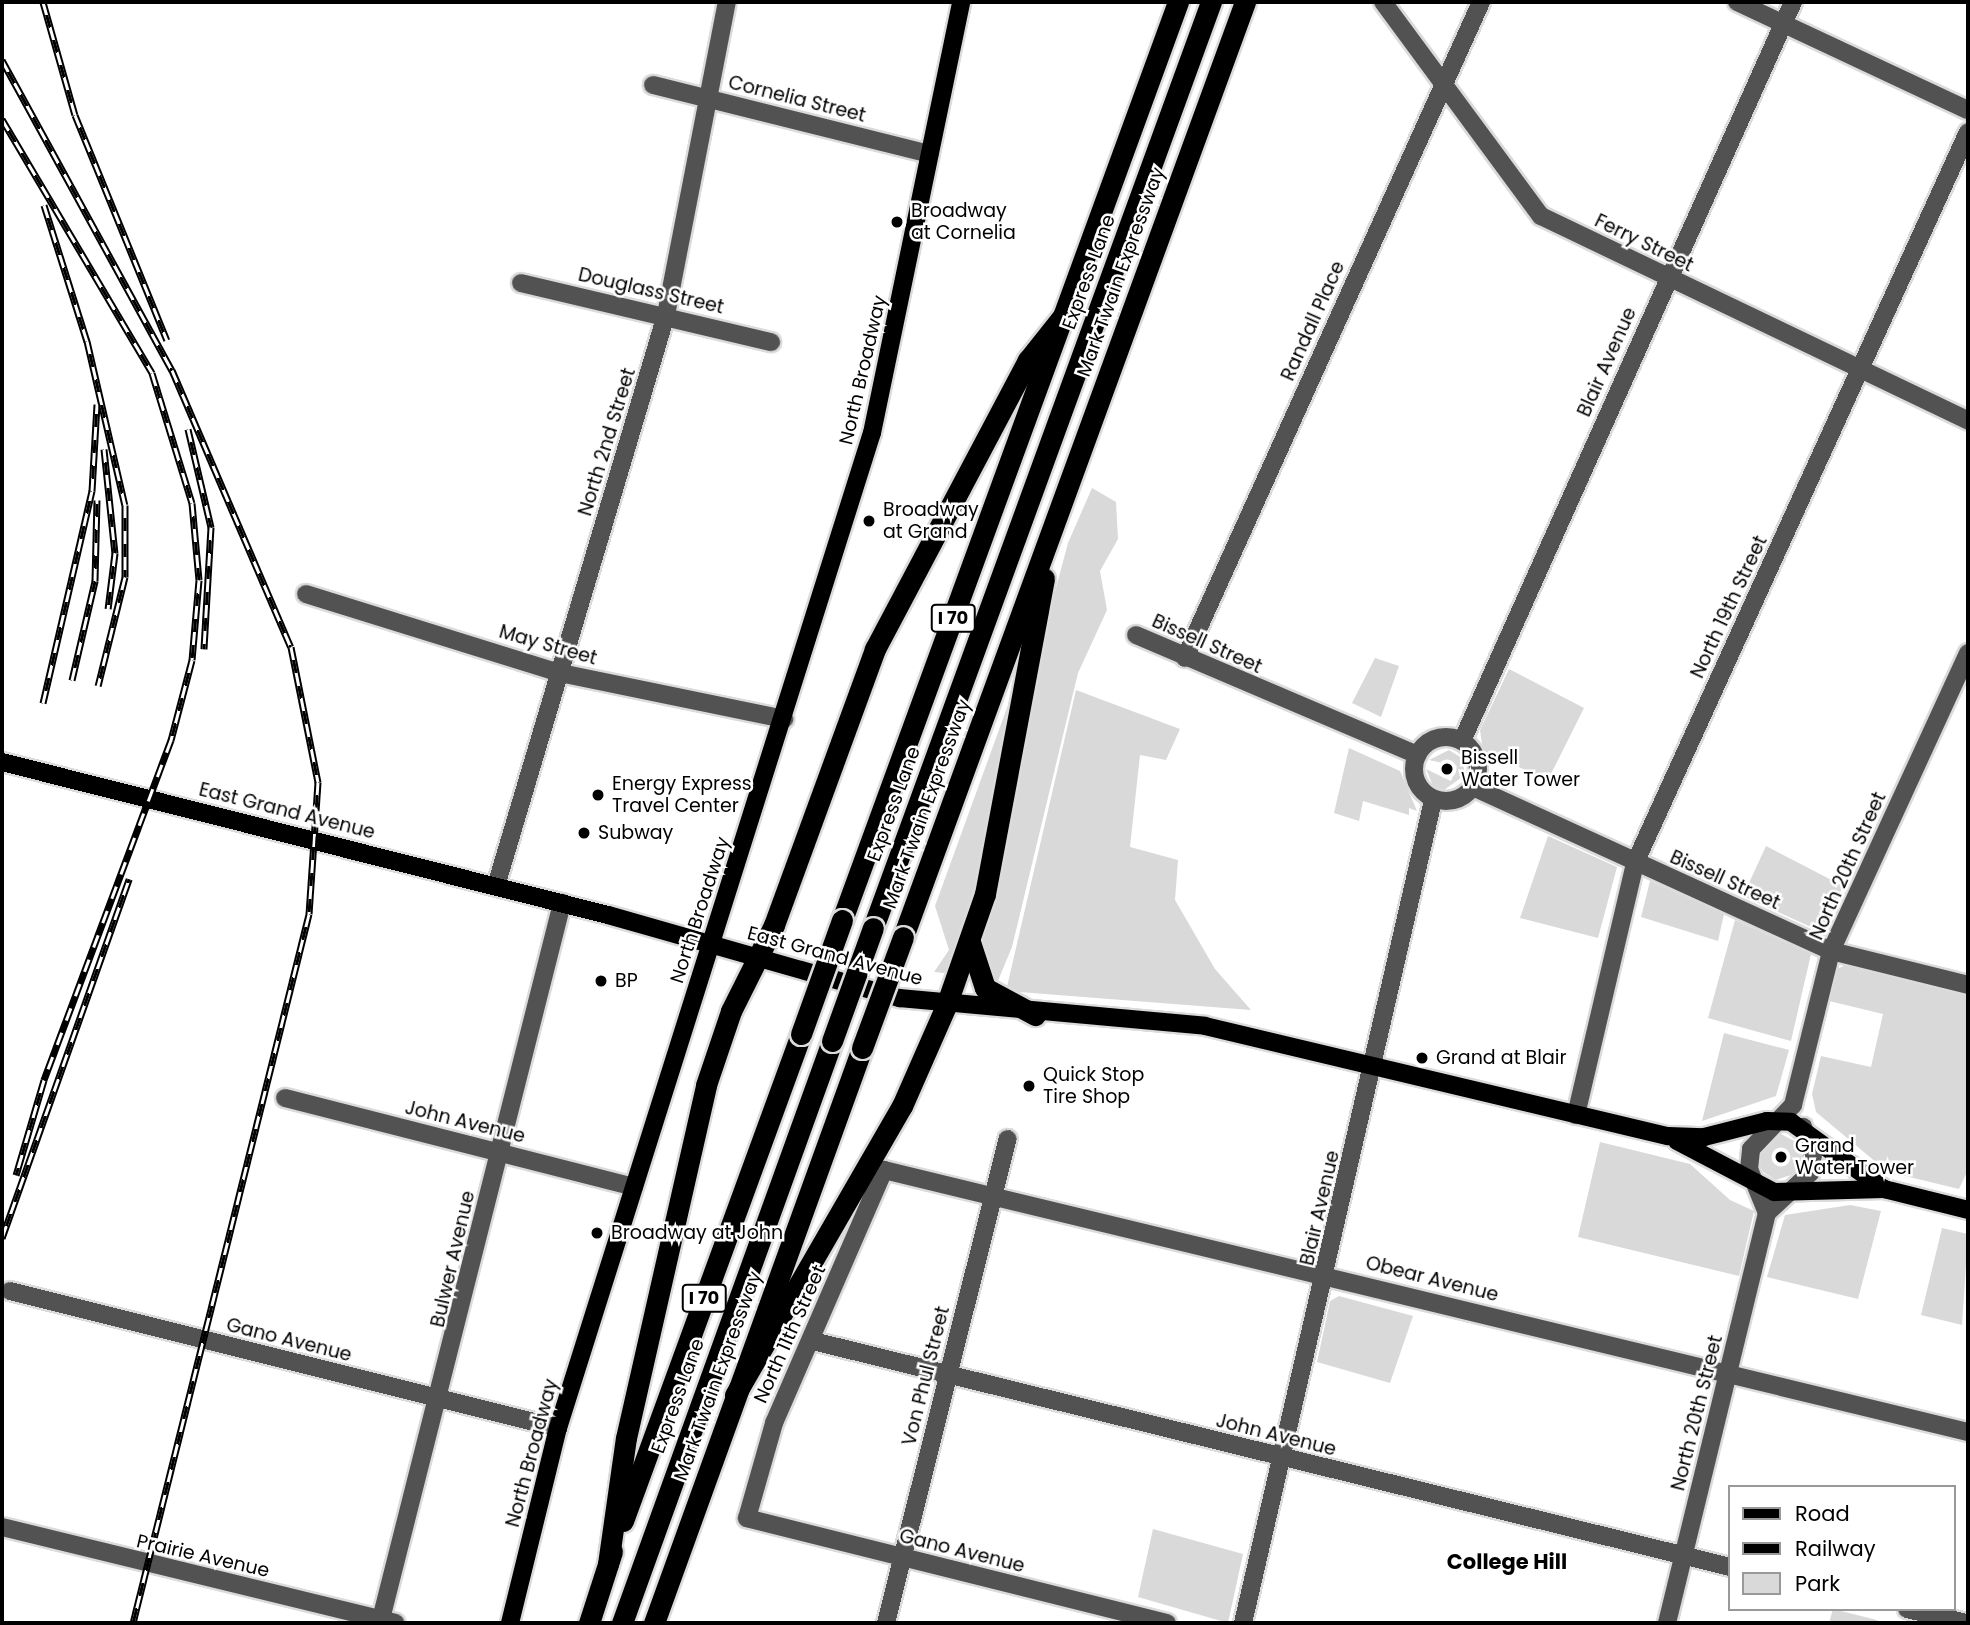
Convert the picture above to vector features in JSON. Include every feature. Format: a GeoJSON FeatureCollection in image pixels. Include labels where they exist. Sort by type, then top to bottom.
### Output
{"type":"FeatureCollection","features":[{"type":"Feature","properties":{"kind":"highway","name":"Mark Twain Expressway"},"geometry":{"type":"LineString","coordinates":[[589,1623],[608,1563],[1178,2]]}},
{"type":"Feature","properties":{"kind":"highway","name":"Express Lane"},"geometry":{"type":"LineString","coordinates":[[622,1623],[1212,2]]}},
{"type":"Feature","properties":{"kind":"highway","name":"Mark Twain Expressway"},"geometry":{"type":"LineString","coordinates":[[654,1623],[1245,2]]}},
{"type":"Feature","properties":{"kind":"highway"},"geometry":{"type":"LineString","coordinates":[[608,1563],[626,1438],[706,1084],[731,1010],[758,958],[875,649],[1028,360],[1063,316]]}},
{"type":"Feature","properties":{"kind":"highway"},"geometry":{"type":"LineString","coordinates":[[736,1395],[902,1106],[946,1006],[970,941],[990,872],[1055,519]]}},
{"type":"Feature","properties":{"kind":"highway"},"geometry":{"type":"LineString","coordinates":[[970,941],[985,988],[1035,1015]]}},
{"type":"Feature","properties":{"kind":"main road","name":"North Broadway"},"geometry":{"type":"LineString","coordinates":[[510,1623],[558,1428],[710,944],[784,719],[872,433],[961,2]]}},
{"type":"Feature","properties":{"kind":"main road","name":"East Grand Avenue"},"geometry":{"type":"LineString","coordinates":[[2,762],[562,903],[758,958],[946,1006],[1035,1015],[1205,1026],[1668,1136],[1704,1137],[1778,1120],[1803,1127],[1884,1189]]}},
{"type":"Feature","properties":{"kind":"main road","name":"East Grand Avenue"},"geometry":{"type":"LineString","coordinates":[[1668,1136],[1757,1188],[1785,1193],[1884,1189],[1968,1210]]}},
{"type":"Feature","properties":{"kind":"street","name":"North 2nd Street"},"geometry":{"type":"LineString","coordinates":[[496,886],[666,315],[706,98],[727,2]]}},
{"type":"Feature","properties":{"kind":"street","name":"Ferry Street"},"geometry":{"type":"LineString","coordinates":[[1383,2],[1541,216],[1860,372],[1968,421]]}},
{"type":"Feature","properties":{"kind":"street","name":"Randall Place"},"geometry":{"type":"LineString","coordinates":[[1185,658],[1481,2]]}},
{"type":"Feature","properties":{"kind":"street"},"geometry":{"type":"LineString","coordinates":[[1737,2],[1968,110]]}},
{"type":"Feature","properties":{"kind":"street","name":"Blair Avenue"},"geometry":{"type":"LineString","coordinates":[[1462,741],[1667,278],[1793,2]]}},
{"type":"Feature","properties":{"kind":"street","name":"Cornelia Street"},"geometry":{"type":"LineString","coordinates":[[653,85],[930,155]]}},
{"type":"Feature","properties":{"kind":"street","name":"North 19th Street"},"geometry":{"type":"LineString","coordinates":[[1576,1115],[1635,863],[1968,132]]}},
{"type":"Feature","properties":{"kind":"street","name":"Douglass Street"},"geometry":{"type":"LineString","coordinates":[[522,283],[771,342]]}},
{"type":"Feature","properties":{"kind":"street","name":"May Street"},"geometry":{"type":"LineString","coordinates":[[306,594],[559,673],[784,719]]}},
{"type":"Feature","properties":{"kind":"street","name":"Bissell Street"},"geometry":{"type":"LineString","coordinates":[[1136,635],[1417,755]]}},
{"type":"Feature","properties":{"kind":"street","name":"North 20th Street"},"geometry":{"type":"LineString","coordinates":[[1667,1623],[1767,1213],[1785,1193],[1810,1173],[1812,1154],[1793,1105],[1831,951],[1968,653]]}},
{"type":"Feature","properties":{"kind":"street"},"geometry":{"type":"LineString","coordinates":[[1436,738],[1462,741],[1478,761],[1473,788],[1456,800],[1433,801],[1415,778],[1417,755],[1436,738]]}},
{"type":"Feature","properties":{"kind":"street","name":"Bissell Street"},"geometry":{"type":"LineString","coordinates":[[1473,788],[1831,951],[1968,985]]}},
{"type":"Feature","properties":{"kind":"street","name":"Blair Avenue"},"geometry":{"type":"LineString","coordinates":[[1243,1623],[1375,1066],[1433,801]]}},
{"type":"Feature","properties":{"kind":"street","name":"Bulwer Avenue"},"geometry":{"type":"LineString","coordinates":[[385,1622],[562,903]]}},
{"type":"Feature","properties":{"kind":"street","name":"John Avenue"},"geometry":{"type":"LineString","coordinates":[[285,1098],[634,1187]]}},
{"type":"Feature","properties":{"kind":"street"},"geometry":{"type":"LineString","coordinates":[[1767,1213],[1757,1188],[1751,1149],[1793,1105]]}},
{"type":"Feature","properties":{"kind":"street","name":"Von Phul Street"},"geometry":{"type":"LineString","coordinates":[[886,1623],[949,1375],[991,1194],[1009,1139]]}},
{"type":"Feature","properties":{"kind":"street","name":"Obear Avenue"},"geometry":{"type":"LineString","coordinates":[[884,1170],[1968,1432]]}},
{"type":"Feature","properties":{"kind":"street","name":"North 11th Street"},"geometry":{"type":"LineString","coordinates":[[747,1518],[774,1423],[813,1341],[884,1170]]}},
{"type":"Feature","properties":{"kind":"street","name":"Gano Avenue"},"geometry":{"type":"LineString","coordinates":[[10,1291],[558,1428]]}},
{"type":"Feature","properties":{"kind":"street","name":"John Avenue"},"geometry":{"type":"LineString","coordinates":[[813,1341],[1283,1459],[1728,1566]]}},
{"type":"Feature","properties":{"kind":"street","name":"Gano Avenue"},"geometry":{"type":"LineString","coordinates":[[747,1518],[902,1559],[1167,1623]]}},
{"type":"Feature","properties":{"kind":"street","name":"Prairie Avenue"},"geometry":{"type":"LineString","coordinates":[[2,1527],[385,1622]]}},
{"type":"Feature","properties":{"kind":"street"},"geometry":{"type":"LineString","coordinates":[[1916,1611],[1966,1623]]}},
{"type":"Feature","properties":{"kind":"green space"},"geometry":{"type":"Polygon","coordinates":[[[1092,488],[1116,502],[1118,539],[1100,571],[1107,610],[1078,673],[1012,947],[995,988],[978,940],[990,913],[1029,689],[1068,543],[1092,488]]]}},
{"type":"Feature","properties":{"kind":"green space"},"geometry":{"type":"Polygon","coordinates":[[[1375,658],[1399,666],[1381,717],[1352,703],[1375,658]]]}},
{"type":"Feature","properties":{"kind":"green space"},"geometry":{"type":"Polygon","coordinates":[[[1509,669],[1584,708],[1548,780],[1483,751],[1480,730],[1509,669]]]}},
{"type":"Feature","properties":{"kind":"green space"},"geometry":{"type":"Polygon","coordinates":[[[1020,672],[982,875],[958,956],[944,973],[934,972],[949,950],[935,906],[1020,672]]]}},
{"type":"Feature","properties":{"kind":"green space"},"geometry":{"type":"Polygon","coordinates":[[[1076,690],[1180,729],[1166,760],[1140,755],[1130,847],[1178,860],[1175,900],[1215,969],[1251,1010],[1006,991],[1076,690]]]}},
{"type":"Feature","properties":{"kind":"green space"},"geometry":{"type":"Polygon","coordinates":[[[1349,748],[1400,771],[1417,811],[1409,808],[1409,815],[1363,801],[1359,821],[1334,813],[1349,748]]]}},
{"type":"Feature","properties":{"kind":"green space"},"geometry":{"type":"Polygon","coordinates":[[[1449,750],[1462,758],[1465,775],[1444,790],[1433,786],[1426,769],[1451,781],[1457,766],[1429,760],[1449,750]]]}},
{"type":"Feature","properties":{"kind":"green space"},"geometry":{"type":"Polygon","coordinates":[[[1548,836],[1617,867],[1598,938],[1520,918],[1548,836]]]}},
{"type":"Feature","properties":{"kind":"green space"},"geometry":{"type":"Polygon","coordinates":[[[1766,846],[1843,886],[1822,932],[1743,896],[1766,846]]]}},
{"type":"Feature","properties":{"kind":"green space"},"geometry":{"type":"Polygon","coordinates":[[[1650,881],[1724,914],[1718,941],[1641,917],[1650,881]]]}},
{"type":"Feature","properties":{"kind":"green space"},"geometry":{"type":"Polygon","coordinates":[[[1735,920],[1811,954],[1791,1041],[1708,1018],[1735,920]]]}},
{"type":"Feature","properties":{"kind":"green space"},"geometry":{"type":"Polygon","coordinates":[[[1846,965],[1968,995],[1968,1170],[1959,1189],[1876,1169],[1877,1163],[1816,1112],[1812,1094],[1821,1056],[1871,1067],[1883,1014],[1829,1001],[1837,969],[1846,965]]]}},
{"type":"Feature","properties":{"kind":"green space"},"geometry":{"type":"Polygon","coordinates":[[[1724,1033],[1789,1050],[1776,1096],[1702,1121],[1724,1033]]]}},
{"type":"Feature","properties":{"kind":"green space"},"geometry":{"type":"Polygon","coordinates":[[[1781,1134],[1800,1144],[1803,1159],[1797,1173],[1776,1180],[1763,1172],[1757,1158],[1781,1134]]]}},
{"type":"Feature","properties":{"kind":"green space"},"geometry":{"type":"Polygon","coordinates":[[[1600,1142],[1690,1164],[1730,1200],[1754,1211],[1739,1276],[1578,1237],[1600,1142]]]}},
{"type":"Feature","properties":{"kind":"green space"},"geometry":{"type":"Polygon","coordinates":[[[1850,1205],[1881,1211],[1858,1299],[1767,1277],[1785,1215],[1850,1205]]]}},
{"type":"Feature","properties":{"kind":"green space"},"geometry":{"type":"Polygon","coordinates":[[[1942,1228],[1968,1234],[1962,1325],[1921,1315],[1942,1228]]]}},
{"type":"Feature","properties":{"kind":"green space"},"geometry":{"type":"Polygon","coordinates":[[[1339,1296],[1413,1316],[1390,1383],[1317,1362],[1330,1301],[1339,1296]]]}},
{"type":"Feature","properties":{"kind":"green space"},"geometry":{"type":"Polygon","coordinates":[[[1153,1529],[1243,1554],[1228,1623],[1138,1597],[1153,1529]]]}},
{"type":"Feature","properties":{"kind":"green space"},"geometry":{"type":"Polygon","coordinates":[[[1832,1611],[1877,1620],[1876,1623],[1829,1623],[1832,1611]]]}},
{"type":"Feature","properties":{"kind":"railway"},"geometry":{"type":"LineString","coordinates":[[43,2],[75,115],[167,340]]}},
{"type":"Feature","properties":{"kind":"railway"},"geometry":{"type":"LineString","coordinates":[[2,60],[172,370],[291,647],[318,782],[309,914],[133,1623]]}},
{"type":"Feature","properties":{"kind":"railway"},"geometry":{"type":"LineString","coordinates":[[2,119],[152,373],[192,503],[199,580],[192,660],[171,740],[44,1080],[16,1175]]}},
{"type":"Feature","properties":{"kind":"railway"},"geometry":{"type":"LineString","coordinates":[[44,205],[87,341],[125,505],[125,577],[98,686]]}},
{"type":"Feature","properties":{"kind":"railway"},"geometry":{"type":"LineString","coordinates":[[43,703],[92,491],[97,404]]}},
{"type":"Feature","properties":{"kind":"railway"},"geometry":{"type":"LineString","coordinates":[[188,429],[211,527],[204,649]]}},
{"type":"Feature","properties":{"kind":"railway"},"geometry":{"type":"LineString","coordinates":[[104,449],[115,553],[108,609]]}},
{"type":"Feature","properties":{"kind":"railway"},"geometry":{"type":"LineString","coordinates":[[72,680],[95,581],[97,500]]}},
{"type":"Feature","properties":{"kind":"railway"},"geometry":{"type":"LineString","coordinates":[[2,1238],[129,879]]}},
{"type":"Feature","properties":{"kind":"place","name":"Broadway at Cornelia"},"geometry":{"type":"Point","coordinates":[897,222]}},
{"type":"Feature","properties":{"kind":"place","name":"Broadway at Grand"},"geometry":{"type":"Point","coordinates":[869,521]}},
{"type":"Feature","properties":{"kind":"place","name":"Bissell Water Tower"},"geometry":{"type":"Point","coordinates":[1447,769]}},
{"type":"Feature","properties":{"kind":"place","name":"Energy Express Travel Center"},"geometry":{"type":"Point","coordinates":[598,795]}},
{"type":"Feature","properties":{"kind":"place","name":"Subway"},"geometry":{"type":"Point","coordinates":[584,833]}},
{"type":"Feature","properties":{"kind":"place","name":"BP"},"geometry":{"type":"Point","coordinates":[601,981]}},
{"type":"Feature","properties":{"kind":"place","name":"Grand at Blair"},"geometry":{"type":"Point","coordinates":[1422,1058]}},
{"type":"Feature","properties":{"kind":"place","name":"Quick Stop Tire Shop"},"geometry":{"type":"Point","coordinates":[1029,1086]}},
{"type":"Feature","properties":{"kind":"place","name":"Grand Water Tower"},"geometry":{"type":"Point","coordinates":[1781,1157]}},
{"type":"Feature","properties":{"kind":"place","name":"Broadway at John"},"geometry":{"type":"Point","coordinates":[597,1233]}},
{"type":"Feature","properties":{"kind":"district","name":"College Hill"},"geometry":{"type":"Point","coordinates":[1507,1562]}}]}
